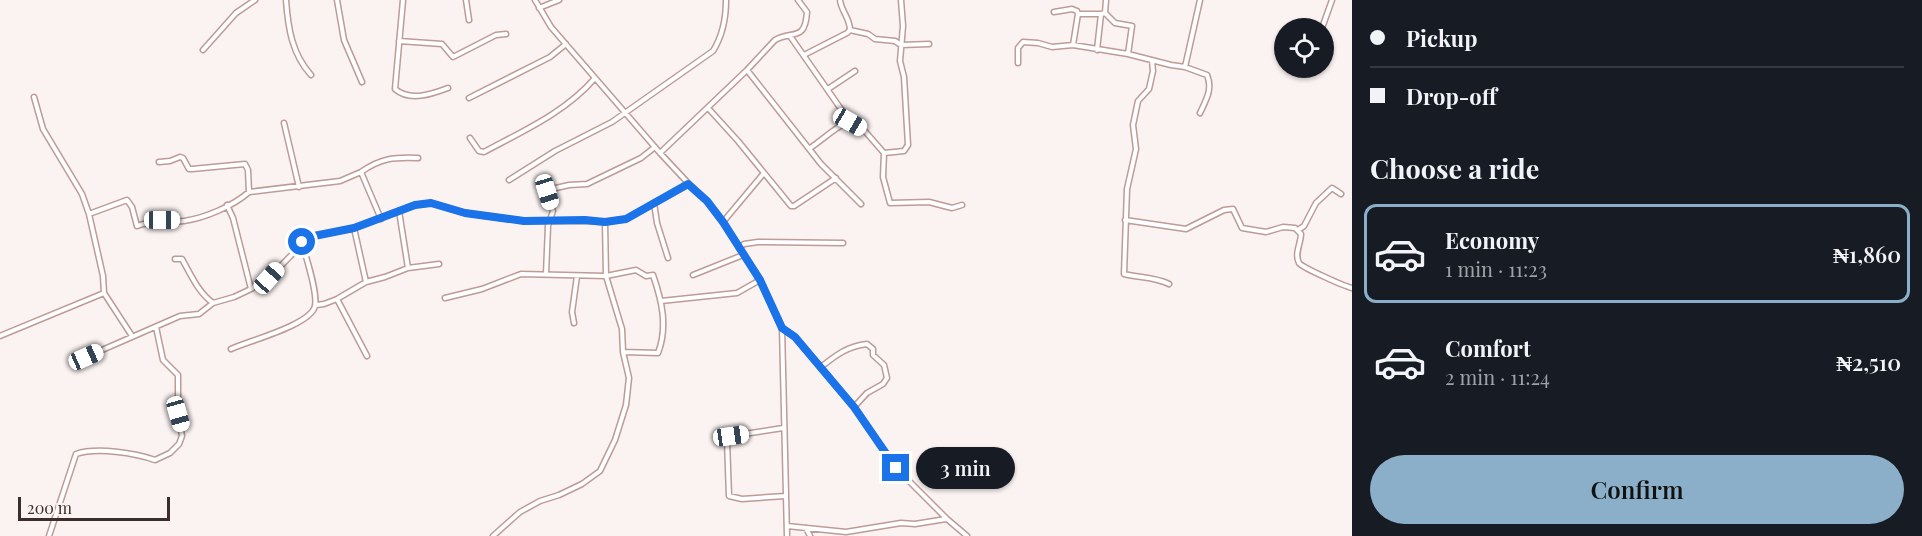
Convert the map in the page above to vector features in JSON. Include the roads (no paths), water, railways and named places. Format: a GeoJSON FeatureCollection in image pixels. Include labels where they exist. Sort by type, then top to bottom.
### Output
{"type":"FeatureCollection","features":[{"type":"Feature","properties":{"kind":"street"},"geometry":{"type":"LineString","coordinates":[[202,51],[236,13],[255,0]]}},
{"type":"Feature","properties":{"kind":"street"},"geometry":{"type":"LineString","coordinates":[[286,0],[296,53],[301,64],[311,75]]}},
{"type":"Feature","properties":{"kind":"street"},"geometry":{"type":"LineString","coordinates":[[337,0],[344,40],[362,82]]}},
{"type":"Feature","properties":{"kind":"street"},"geometry":{"type":"LineString","coordinates":[[403,0],[395,89],[398,93],[411,96],[426,96],[448,88]]}},
{"type":"Feature","properties":{"kind":"street"},"geometry":{"type":"LineString","coordinates":[[466,0],[469,20]]}},
{"type":"Feature","properties":{"kind":"street"},"geometry":{"type":"LineString","coordinates":[[535,0],[551,27],[660,153],[707,201],[760,280],[782,328],[787,536]]}},
{"type":"Feature","properties":{"kind":"street"},"geometry":{"type":"LineString","coordinates":[[539,8],[559,0]]}},
{"type":"Feature","properties":{"kind":"street"},"geometry":{"type":"LineString","coordinates":[[508,180],[555,152],[603,128],[713,51],[724,25],[726,0]]}},
{"type":"Feature","properties":{"kind":"street"},"geometry":{"type":"LineString","coordinates":[[660,153],[775,40],[799,34],[804,29],[807,12],[798,0]]}},
{"type":"Feature","properties":{"kind":"street"},"geometry":{"type":"LineString","coordinates":[[840,0],[848,17],[850,30]]}},
{"type":"Feature","properties":{"kind":"street"},"geometry":{"type":"LineString","coordinates":[[884,153],[904,151],[908,145],[904,77],[900,61],[901,0]]}},
{"type":"Feature","properties":{"kind":"street"},"geometry":{"type":"LineString","coordinates":[[1097,50],[1106,0]]}},
{"type":"Feature","properties":{"kind":"street"},"geometry":{"type":"LineString","coordinates":[[1185,67],[1200,0]]}},
{"type":"Feature","properties":{"kind":"street"},"geometry":{"type":"LineString","coordinates":[[1326,18],[1332,0]]}},
{"type":"Feature","properties":{"kind":"street"},"geometry":{"type":"LineString","coordinates":[[1054,12],[1072,9],[1078,14],[1103,14],[1114,23],[1132,26],[1128,54]]}},
{"type":"Feature","properties":{"kind":"street"},"geometry":{"type":"LineString","coordinates":[[1073,45],[1078,14]]}},
{"type":"Feature","properties":{"kind":"street"},"geometry":{"type":"LineString","coordinates":[[803,55],[850,30]]}},
{"type":"Feature","properties":{"kind":"street"},"geometry":{"type":"LineString","coordinates":[[850,30],[868,34],[875,39],[895,41],[902,45],[929,44]]}},
{"type":"Feature","properties":{"kind":"street"},"geometry":{"type":"LineString","coordinates":[[399,41],[442,44],[453,57],[496,35],[506,34]]}},
{"type":"Feature","properties":{"kind":"street"},"geometry":{"type":"LineString","coordinates":[[790,36],[850,122],[863,129],[884,153],[883,177],[886,196],[890,203],[929,202],[952,208],[962,205]]}},
{"type":"Feature","properties":{"kind":"street"},"geometry":{"type":"LineString","coordinates":[[1018,63],[1018,48],[1023,42],[1052,47],[1073,45],[1185,67],[1207,75],[1210,83],[1208,97],[1200,113]]}},
{"type":"Feature","properties":{"kind":"street"},"geometry":{"type":"LineString","coordinates":[[469,98],[550,57],[566,44]]}},
{"type":"Feature","properties":{"kind":"street"},"geometry":{"type":"LineString","coordinates":[[1152,60],[1153,71],[1149,89],[1137,101],[1133,125],[1137,149],[1127,189],[1124,274],[1138,278],[1158,278],[1169,284]]}},
{"type":"Feature","properties":{"kind":"street"},"geometry":{"type":"LineString","coordinates":[[747,70],[821,164],[861,204]]}},
{"type":"Feature","properties":{"kind":"street"},"geometry":{"type":"LineString","coordinates":[[828,89],[855,71]]}},
{"type":"Feature","properties":{"kind":"street"},"geometry":{"type":"LineString","coordinates":[[470,138],[479,151],[484,152],[561,109],[583,92],[595,78]]}},
{"type":"Feature","properties":{"kind":"street"},"geometry":{"type":"LineString","coordinates":[[34,97],[43,129],[82,194],[89,214],[105,293],[132,336]]}},
{"type":"Feature","properties":{"kind":"street"},"geometry":{"type":"LineString","coordinates":[[708,108],[792,206],[836,177]]}},
{"type":"Feature","properties":{"kind":"street"},"geometry":{"type":"LineString","coordinates":[[810,148],[833,133],[839,126],[850,122]]}},
{"type":"Feature","properties":{"kind":"street"},"geometry":{"type":"LineString","coordinates":[[284,123],[299,187]]}},
{"type":"Feature","properties":{"kind":"street"},"geometry":{"type":"LineString","coordinates":[[546,274],[550,220],[553,211],[545,192],[570,185],[587,184],[640,158],[655,147]]}},
{"type":"Feature","properties":{"kind":"street"},"geometry":{"type":"LineString","coordinates":[[159,162],[180,157],[189,169],[245,164],[248,170],[249,192]]}},
{"type":"Feature","properties":{"kind":"street"},"geometry":{"type":"LineString","coordinates":[[89,214],[127,200],[132,207],[137,226],[162,220],[184,220],[216,211],[249,192],[340,181],[384,159],[418,158]]}},
{"type":"Feature","properties":{"kind":"street"},"geometry":{"type":"LineString","coordinates":[[361,172],[381,219]]}},
{"type":"Feature","properties":{"kind":"street"},"geometry":{"type":"LineString","coordinates":[[723,222],[764,173]]}},
{"type":"Feature","properties":{"kind":"street"},"geometry":{"type":"LineString","coordinates":[[86,357],[180,316],[199,314],[213,303],[251,289],[269,278],[309,237],[354,228],[415,205],[431,203],[465,213],[524,221],[605,222],[626,219],[688,184]]}},
{"type":"Feature","properties":{"kind":"street"},"geometry":{"type":"LineString","coordinates":[[1298,230],[1304,226],[1316,203],[1332,188],[1341,194]]}},
{"type":"Feature","properties":{"kind":"street"},"geometry":{"type":"LineString","coordinates":[[654,203],[657,223],[668,258]]}},
{"type":"Feature","properties":{"kind":"street"},"geometry":{"type":"LineString","coordinates":[[227,205],[233,218],[238,246],[251,289]]}},
{"type":"Feature","properties":{"kind":"street"},"geometry":{"type":"LineString","coordinates":[[1125,220],[1186,229],[1224,210],[1233,209],[1242,228],[1266,232],[1283,227],[1295,228],[1301,234],[1297,254],[1299,262],[1308,270],[1352,288]]}},
{"type":"Feature","properties":{"kind":"street"},"geometry":{"type":"LineString","coordinates":[[399,211],[408,268]]}},
{"type":"Feature","properties":{"kind":"street"},"geometry":{"type":"LineString","coordinates":[[493,536],[520,512],[582,484],[600,471],[615,440],[629,392],[629,378],[623,352],[622,329],[606,276],[605,222]]}},
{"type":"Feature","properties":{"kind":"street"},"geometry":{"type":"LineString","coordinates":[[354,228],[366,282]]}},
{"type":"Feature","properties":{"kind":"street"},"geometry":{"type":"LineString","coordinates":[[231,349],[299,323],[314,310],[316,305],[310,271],[302,242]]}},
{"type":"Feature","properties":{"kind":"street"},"geometry":{"type":"LineString","coordinates":[[740,248],[744,244],[758,242],[843,243]]}},
{"type":"Feature","properties":{"kind":"street"},"geometry":{"type":"LineString","coordinates":[[693,275],[743,255]]}},
{"type":"Feature","properties":{"kind":"street"},"geometry":{"type":"LineString","coordinates":[[175,259],[182,259],[196,285],[213,303]]}},
{"type":"Feature","properties":{"kind":"street"},"geometry":{"type":"LineString","coordinates":[[316,305],[337,299],[366,282],[408,268],[439,264]]}},
{"type":"Feature","properties":{"kind":"street"},"geometry":{"type":"LineString","coordinates":[[445,298],[482,289],[521,274],[606,276],[636,270],[646,276],[653,275],[661,301],[664,326],[663,340],[658,353],[623,352]]}},
{"type":"Feature","properties":{"kind":"street"},"geometry":{"type":"LineString","coordinates":[[574,323],[572,312],[577,276]]}},
{"type":"Feature","properties":{"kind":"street"},"geometry":{"type":"LineString","coordinates":[[661,301],[737,293],[760,280]]}},
{"type":"Feature","properties":{"kind":"street"},"geometry":{"type":"LineString","coordinates":[[0,336],[105,293]]}},
{"type":"Feature","properties":{"kind":"street"},"geometry":{"type":"LineString","coordinates":[[337,299],[367,356]]}},
{"type":"Feature","properties":{"kind":"street"},"geometry":{"type":"LineString","coordinates":[[49,536],[76,454],[103,451],[138,454],[155,460],[170,453],[179,444],[182,436],[178,414],[178,375],[163,360],[156,327]]}},
{"type":"Feature","properties":{"kind":"street"},"geometry":{"type":"LineString","coordinates":[[782,328],[795,337],[854,407],[896,468],[946,519],[967,536]]}},
{"type":"Feature","properties":{"kind":"street"},"geometry":{"type":"LineString","coordinates":[[821,367],[854,345],[867,344],[873,349],[873,355],[884,364],[887,378],[883,384],[867,393],[854,407]]}},
{"type":"Feature","properties":{"kind":"street"},"geometry":{"type":"LineString","coordinates":[[783,428],[731,436],[727,441],[729,496],[742,499],[785,495]]}},
{"type":"Feature","properties":{"kind":"street"},"geometry":{"type":"LineString","coordinates":[[787,526],[846,532],[901,523],[915,524],[946,519]]}},
{"type":"Feature","properties":{"kind":"street"},"geometry":{"type":"LineString","coordinates":[[806,528],[810,536]]}}]}
